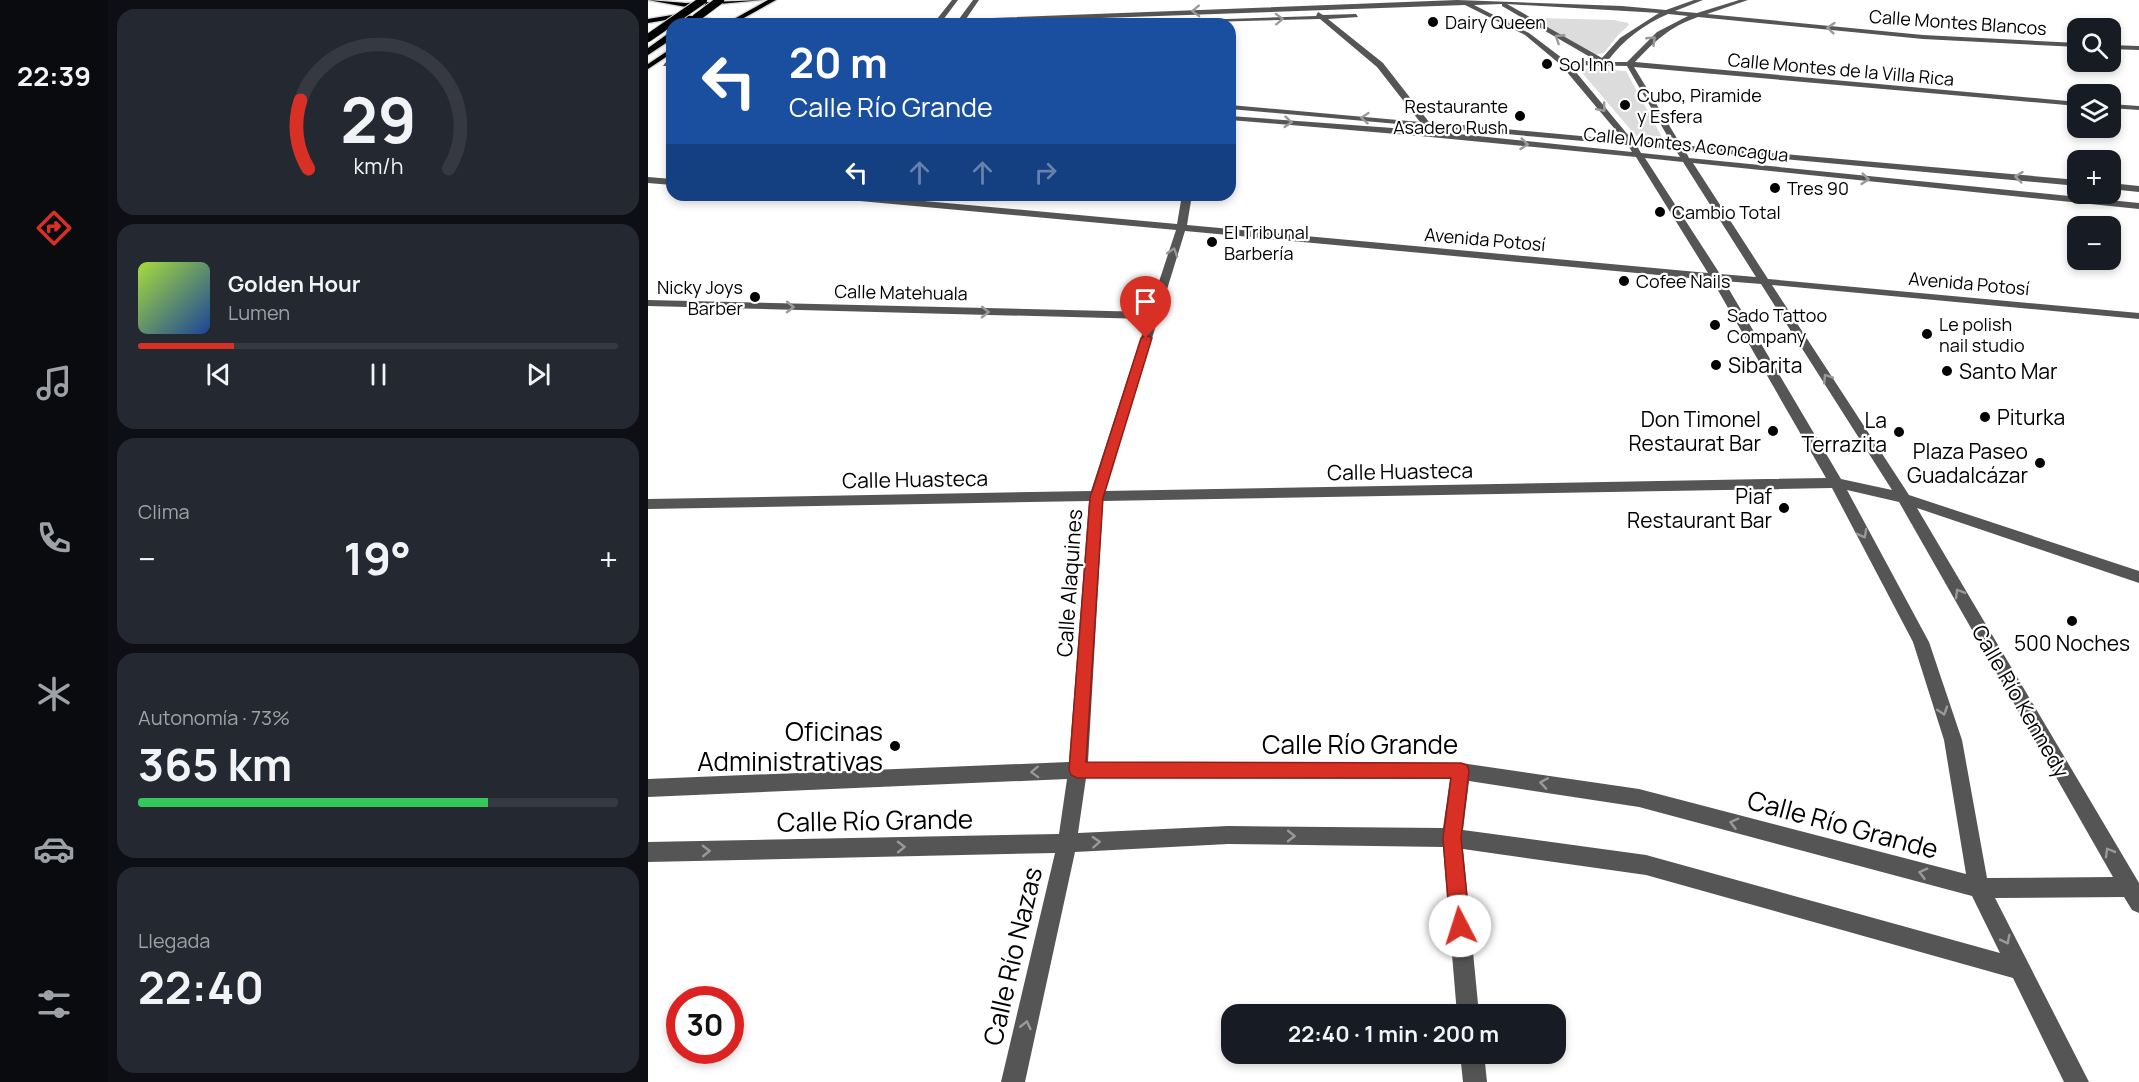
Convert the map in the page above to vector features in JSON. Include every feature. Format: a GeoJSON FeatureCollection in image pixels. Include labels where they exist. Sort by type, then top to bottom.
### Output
{"type":"FeatureCollection","features":[{"type":"Feature","properties":{"kind":"highway"},"geometry":{"type":"LineString","coordinates":[[677,18],[703,0]]}},
{"type":"Feature","properties":{"kind":"highway"},"geometry":{"type":"LineString","coordinates":[[695,18],[720,0]]}},
{"type":"Feature","properties":{"kind":"highway"},"geometry":{"type":"LineString","coordinates":[[648,38],[666,26]]}},
{"type":"Feature","properties":{"kind":"highway"},"geometry":{"type":"LineString","coordinates":[[648,52],[666,39]]}},
{"type":"Feature","properties":{"kind":"main road"},"geometry":{"type":"LineString","coordinates":[[649,0],[662,3],[716,5],[760,0]]}},
{"type":"Feature","properties":{"kind":"main road"},"geometry":{"type":"LineString","coordinates":[[739,18],[773,0]]}},
{"type":"Feature","properties":{"kind":"main road"},"geometry":{"type":"LineString","coordinates":[[648,21],[655,15],[662,3]]}},
{"type":"Feature","properties":{"kind":"main road"},"geometry":{"type":"LineString","coordinates":[[674,18],[691,16],[700,18]]}},
{"type":"Feature","properties":{"kind":"main road"},"geometry":{"type":"LineString","coordinates":[[648,21],[666,19]]}},
{"type":"Feature","properties":{"kind":"main road"},"geometry":{"type":"LineString","coordinates":[[648,67],[666,54]]}},
{"type":"Feature","properties":{"kind":"main road"},"geometry":{"type":"LineString","coordinates":[[648,75],[666,65]]}},
{"type":"Feature","properties":{"kind":"street"},"geometry":{"type":"LineString","coordinates":[[941,18],[955,0]]}},
{"type":"Feature","properties":{"kind":"street"},"geometry":{"type":"LineString","coordinates":[[964,18],[976,0]]}},
{"type":"Feature","properties":{"kind":"street"},"geometry":{"type":"LineString","coordinates":[[1495,1],[1517,11],[1575,48],[1603,62],[1616,45],[1649,19],[1700,0]]}},
{"type":"Feature","properties":{"kind":"street"},"geometry":{"type":"LineString","coordinates":[[1629,64],[1659,33],[1680,21],[1745,0]]}},
{"type":"Feature","properties":{"kind":"street"},"geometry":{"type":"LineString","coordinates":[[1464,1],[1527,34],[1564,63],[1630,141],[1715,275],[1836,483],[1921,642],[1953,740],[1980,888],[2077,1082]]}},
{"type":"Feature","properties":{"kind":"street","name":"Calle Montes Blancos"},"geometry":{"type":"LineString","coordinates":[[1055,18],[1495,1],[1622,8],[1923,37],[2067,44]]}},
{"type":"Feature","properties":{"kind":"street"},"geometry":{"type":"LineString","coordinates":[[1313,7],[1320,17],[1380,65],[1425,123],[1420,133]]}},
{"type":"Feature","properties":{"kind":"street","name":"Calle Montes Blancos"},"geometry":{"type":"LineString","coordinates":[[1461,12],[1517,11],[1680,21],[1880,41],[2021,51]]}},
{"type":"Feature","properties":{"kind":"street"},"geometry":{"type":"LineString","coordinates":[[1236,20],[1367,15]]}},
{"type":"Feature","properties":{"kind":"street"},"geometry":{"type":"LineString","coordinates":[[2121,47],[2139,48]]}},
{"type":"Feature","properties":{"kind":"street","name":"Calle Montes de la Villa Rica"},"geometry":{"type":"LineString","coordinates":[[1564,63],[1629,64],[2067,103]]}},
{"type":"Feature","properties":{"kind":"street","name":"Calle Río Kennedy"},"geometry":{"type":"LineString","coordinates":[[1629,64],[1677,146],[1904,498],[2134,895]]}},
{"type":"Feature","properties":{"kind":"street","name":"Calle Montes Aconcagua"},"geometry":{"type":"LineString","coordinates":[[1236,107],[2067,182]]}},
{"type":"Feature","properties":{"kind":"street"},"geometry":{"type":"LineString","coordinates":[[2121,107],[2139,108]]}},
{"type":"Feature","properties":{"kind":"street","name":"Calle Montes Aconcagua"},"geometry":{"type":"LineString","coordinates":[[1236,118],[1420,133],[2139,206]]}},
{"type":"Feature","properties":{"kind":"street"},"geometry":{"type":"LineString","coordinates":[[1985,173],[1995,192]]}},
{"type":"Feature","properties":{"kind":"street"},"geometry":{"type":"LineString","coordinates":[[648,180],[666,182]]}},
{"type":"Feature","properties":{"kind":"street"},"geometry":{"type":"LineString","coordinates":[[2121,187],[2139,189]]}},
{"type":"Feature","properties":{"kind":"street","name":"Avenida Potosí"},"geometry":{"type":"LineString","coordinates":[[889,201],[1181,229],[1715,275],[2139,316]]}},
{"type":"Feature","properties":{"kind":"street","name":"Calle Alaquines"},"geometry":{"type":"LineString","coordinates":[[1067,843],[1077,770],[1096,498],[1181,229],[1186,201]]}},
{"type":"Feature","properties":{"kind":"street","name":"Calle Matehuala"},"geometry":{"type":"LineString","coordinates":[[648,303],[1153,316]]}},
{"type":"Feature","properties":{"kind":"street","name":"Calle Huasteca"},"geometry":{"type":"LineString","coordinates":[[648,504],[1096,498],[1836,483],[1904,498],[2139,578]]}},
{"type":"Feature","properties":{"kind":"street","name":"Calle Río Grande"},"geometry":{"type":"LineString","coordinates":[[648,788],[1077,770],[1461,771],[1639,798],[1980,888],[2134,895]]}},
{"type":"Feature","properties":{"kind":"street"},"geometry":{"type":"LineString","coordinates":[[1461,771],[1452,838],[1467,1004]]}},
{"type":"Feature","properties":{"kind":"street","name":"Calle Río Grande"},"geometry":{"type":"LineString","coordinates":[[648,852],[1067,843],[1228,835],[1452,838],[1646,865],[2022,970]]}},
{"type":"Feature","properties":{"kind":"street","name":"Calle Río Nazas"},"geometry":{"type":"LineString","coordinates":[[1013,1082],[1067,843]]}},
{"type":"Feature","properties":{"kind":"street"},"geometry":{"type":"LineString","coordinates":[[1473,1064],[1475,1082]]}},
{"type":"Feature","properties":{"kind":"shaded area"},"geometry":{"type":"Polygon","coordinates":[[[1534,19],[1614,20],[1629,25],[1604,53],[1595,55],[1534,19]]]}},
{"type":"Feature","properties":{"kind":"shaded area"},"geometry":{"type":"Polygon","coordinates":[[[1578,68],[1626,71],[1663,139],[1636,136],[1578,68]]]}},
{"type":"Feature","properties":{"kind":"place","name":"Dairy Queen"},"geometry":{"type":"Point","coordinates":[1433,22]}},
{"type":"Feature","properties":{"kind":"place","name":"Sol Inn"},"geometry":{"type":"Point","coordinates":[1547,64]}},
{"type":"Feature","properties":{"kind":"place","name":"Cubo, Piramide y Esfera"},"geometry":{"type":"Point","coordinates":[1625,105]}},
{"type":"Feature","properties":{"kind":"place","name":"Restaurante Asadero Rush"},"geometry":{"type":"Point","coordinates":[1520,116]}},
{"type":"Feature","properties":{"kind":"place","name":"Tres 90"},"geometry":{"type":"Point","coordinates":[1775,188]}},
{"type":"Feature","properties":{"kind":"place","name":"Cambio Total"},"geometry":{"type":"Point","coordinates":[1660,212]}},
{"type":"Feature","properties":{"kind":"place","name":"El Tribunal Barbería"},"geometry":{"type":"Point","coordinates":[1212,242]}},
{"type":"Feature","properties":{"kind":"place","name":"Cofee Nails"},"geometry":{"type":"Point","coordinates":[1624,281]}},
{"type":"Feature","properties":{"kind":"place","name":"Nicky Joys Barber"},"geometry":{"type":"Point","coordinates":[755,297]}},
{"type":"Feature","properties":{"kind":"place","name":"Sado Tattoo Company"},"geometry":{"type":"Point","coordinates":[1715,325]}},
{"type":"Feature","properties":{"kind":"place","name":"Le polish nail studio"},"geometry":{"type":"Point","coordinates":[1927,334]}},
{"type":"Feature","properties":{"kind":"place","name":"Sibarita"},"geometry":{"type":"Point","coordinates":[1716,365]}},
{"type":"Feature","properties":{"kind":"place","name":"Santo Mar"},"geometry":{"type":"Point","coordinates":[1947,371]}},
{"type":"Feature","properties":{"kind":"place","name":"Piturka"},"geometry":{"type":"Point","coordinates":[1985,417]}},
{"type":"Feature","properties":{"kind":"place","name":"Don Timonel Restaurat Bar"},"geometry":{"type":"Point","coordinates":[1773,431]}},
{"type":"Feature","properties":{"kind":"place","name":"La Terrazita"},"geometry":{"type":"Point","coordinates":[1899,432]}},
{"type":"Feature","properties":{"kind":"place","name":"Plaza Paseo Guadalcázar"},"geometry":{"type":"Point","coordinates":[2040,463]}},
{"type":"Feature","properties":{"kind":"place","name":"Piaf Restaurant Bar"},"geometry":{"type":"Point","coordinates":[1784,508]}},
{"type":"Feature","properties":{"kind":"place","name":"500 Noches"},"geometry":{"type":"Point","coordinates":[2072,621]}},
{"type":"Feature","properties":{"kind":"place","name":"Oficinas Administrativas"},"geometry":{"type":"Point","coordinates":[895,746]}},
{"type":"Feature","properties":{"kind":"route"},"geometry":{"type":"LineString","coordinates":[[1146,338],[1096,498],[1077,770],[1461,771],[1452,838],[1460,926]]}}]}
